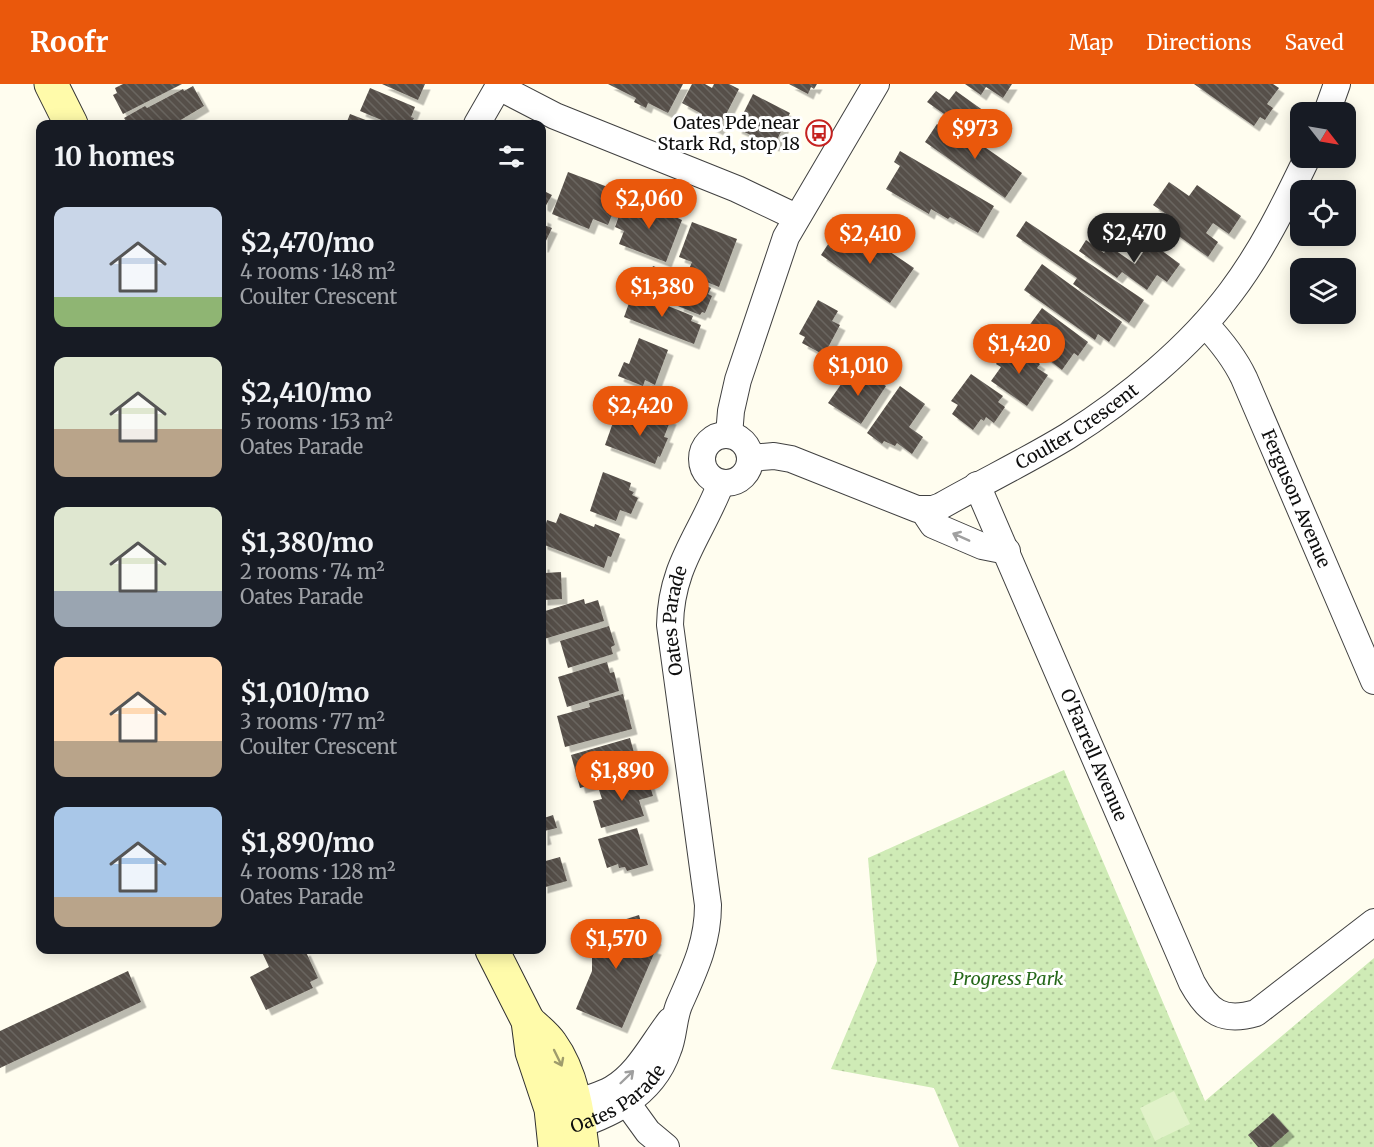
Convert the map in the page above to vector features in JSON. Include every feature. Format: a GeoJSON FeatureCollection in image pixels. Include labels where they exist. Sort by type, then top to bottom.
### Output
{"type":"FeatureCollection","features":[{"type":"Feature","properties":{"kind":"main road"},"geometry":{"type":"LineString","coordinates":[[51,84],[69,120]]}},
{"type":"Feature","properties":{"kind":"main road"},"geometry":{"type":"LineString","coordinates":[[494,954],[528,1021],[551,1044],[561,1062],[566,1127]]}},
{"type":"Feature","properties":{"kind":"street"},"geometry":{"type":"LineString","coordinates":[[729,435],[731,411],[738,380],[778,257],[796,217],[876,84]]}},
{"type":"Feature","properties":{"kind":"street"},"geometry":{"type":"LineString","coordinates":[[1331,102],[1337,84]]}},
{"type":"Feature","properties":{"kind":"street"},"geometry":{"type":"LineString","coordinates":[[479,120],[500,86],[555,116],[737,189],[796,217]]}},
{"type":"Feature","properties":{"kind":"street","name":"Coulter Crescent"},"geometry":{"type":"LineString","coordinates":[[923,510],[941,506],[1065,438],[1102,414],[1175,353],[1205,324],[1232,291],[1256,256],[1302,168]]}},
{"type":"Feature","properties":{"kind":"street","name":"Ferguson Avenue"},"geometry":{"type":"LineString","coordinates":[[1205,324],[1224,345],[1240,370],[1374,681]]}},
{"type":"Feature","properties":{"kind":"street"},"geometry":{"type":"LineString","coordinates":[[729,435],[742,440],[750,451],[750,465],[742,478],[721,483],[713,480],[707,474],[702,459],[703,451],[713,438],[729,435]]}},
{"type":"Feature","properties":{"kind":"street"},"geometry":{"type":"LineString","coordinates":[[751,458],[774,456],[791,459],[908,507],[923,510],[933,525],[982,546],[1007,551]]}},
{"type":"Feature","properties":{"kind":"street","name":"Oates Parade"},"geometry":{"type":"LineString","coordinates":[[566,1127],[601,1118],[627,1103],[643,1090],[661,1065],[669,1049],[676,1014],[705,944],[708,920],[698,824],[670,625],[670,608],[681,566],[721,483]]}},
{"type":"Feature","properties":{"kind":"street","name":"O'Farrell Avenue"},"geometry":{"type":"LineString","coordinates":[[977,485],[1192,983],[1207,1005],[1222,1015],[1234,1018],[1256,1013],[1374,922]]}},
{"type":"Feature","properties":{"kind":"street","name":"Oates Parade"},"geometry":{"type":"LineString","coordinates":[[566,1127],[602,1094],[623,1081],[676,1014]]}},
{"type":"Feature","properties":{"kind":"street"},"geometry":{"type":"LineString","coordinates":[[627,1103],[648,1132],[666,1147]]}},
{"type":"Feature","properties":{"kind":"green space","name":"Progress Park"},"geometry":{"type":"Polygon","coordinates":[[[1064,770],[1205,1101],[1374,958],[1374,1147],[959,1147],[934,1088],[831,1069],[877,961],[868,858],[1064,770]]]}},
{"type":"Feature","properties":{"kind":"green space"},"geometry":{"type":"Polygon","coordinates":[[[1174,1091],[1190,1124],[1155,1141],[1140,1108],[1174,1091]]]}},
{"type":"Feature","properties":{"kind":"building"},"geometry":{"type":"Polygon","coordinates":[[[123,84],[182,84],[123,114],[113,95],[117,93],[115,88],[123,84]]]}},
{"type":"Feature","properties":{"kind":"building"},"geometry":{"type":"Polygon","coordinates":[[[382,84],[425,84],[418,100],[382,84]]]}},
{"type":"Feature","properties":{"kind":"building"},"geometry":{"type":"Polygon","coordinates":[[[608,84],[683,84],[668,113],[648,103],[646,108],[634,102],[636,98],[608,84]]]}},
{"type":"Feature","properties":{"kind":"building"},"geometry":{"type":"Polygon","coordinates":[[[692,84],[705,84],[712,88],[714,84],[729,84],[739,89],[718,130],[699,120],[702,114],[682,103],[692,84]]]}},
{"type":"Feature","properties":{"kind":"building"},"geometry":{"type":"Polygon","coordinates":[[[789,84],[817,84],[814,89],[811,87],[808,94],[789,84]]]}},
{"type":"Feature","properties":{"kind":"building"},"geometry":{"type":"Polygon","coordinates":[[[965,84],[1012,84],[1003,98],[986,87],[981,95],[965,84]]]}},
{"type":"Feature","properties":{"kind":"building"},"geometry":{"type":"Polygon","coordinates":[[[1194,84],[1273,84],[1279,88],[1267,104],[1273,108],[1265,120],[1260,117],[1254,126],[1194,84]]]}},
{"type":"Feature","properties":{"kind":"building"},"geometry":{"type":"Polygon","coordinates":[[[193,86],[204,106],[181,120],[125,120],[124,118],[145,106],[147,108],[183,89],[184,91],[193,86]]]}},
{"type":"Feature","properties":{"kind":"building"},"geometry":{"type":"Polygon","coordinates":[[[370,88],[415,107],[411,117],[414,118],[413,120],[381,120],[360,111],[370,88]]]}},
{"type":"Feature","properties":{"kind":"building"},"geometry":{"type":"Polygon","coordinates":[[[936,91],[949,100],[956,91],[991,116],[977,137],[927,102],[936,91]]]}},
{"type":"Feature","properties":{"kind":"building"},"geometry":{"type":"Polygon","coordinates":[[[753,94],[790,113],[774,146],[736,128],[753,94]]]}},
{"type":"Feature","properties":{"kind":"building"},"geometry":{"type":"Polygon","coordinates":[[[350,114],[366,120],[348,120],[350,114]]]}},
{"type":"Feature","properties":{"kind":"building"},"geometry":{"type":"Polygon","coordinates":[[[937,124],[959,140],[963,132],[1022,173],[1005,198],[925,142],[937,124]]]}},
{"type":"Feature","properties":{"kind":"building"},"geometry":{"type":"Polygon","coordinates":[[[900,151],[994,206],[978,233],[931,209],[929,214],[886,189],[900,166],[894,162],[900,151]]]}},
{"type":"Feature","properties":{"kind":"building"},"geometry":{"type":"Polygon","coordinates":[[[568,172],[621,192],[608,225],[593,219],[589,229],[552,214],[568,172]]]}},
{"type":"Feature","properties":{"kind":"building"},"geometry":{"type":"Polygon","coordinates":[[[1169,182],[1189,196],[1197,185],[1241,216],[1229,234],[1213,223],[1206,233],[1218,242],[1208,257],[1166,227],[1172,218],[1153,205],[1169,182]]]}},
{"type":"Feature","properties":{"kind":"building"},"geometry":{"type":"Polygon","coordinates":[[[546,192],[552,195],[546,205],[546,192]]]}},
{"type":"Feature","properties":{"kind":"building"},"geometry":{"type":"Polygon","coordinates":[[[637,200],[669,208],[667,213],[682,220],[666,262],[619,244],[624,231],[615,227],[622,207],[633,211],[637,200]]]}},
{"type":"Feature","properties":{"kind":"building"},"geometry":{"type":"Polygon","coordinates":[[[1026,221],[1144,300],[1129,323],[1073,284],[1077,278],[1016,236],[1026,221]]]}},
{"type":"Feature","properties":{"kind":"building"},"geometry":{"type":"Polygon","coordinates":[[[692,222],[737,239],[719,287],[687,274],[692,262],[679,257],[692,222]]]}},
{"type":"Feature","properties":{"kind":"building"},"geometry":{"type":"Polygon","coordinates":[[[546,226],[552,228],[546,241],[546,226]]]}},
{"type":"Feature","properties":{"kind":"building"},"geometry":{"type":"Polygon","coordinates":[[[862,233],[914,268],[890,303],[821,255],[834,235],[852,247],[862,233]]]}},
{"type":"Feature","properties":{"kind":"building"},"geometry":{"type":"Polygon","coordinates":[[[1086,240],[1104,253],[1109,246],[1135,264],[1150,242],[1180,264],[1167,282],[1157,275],[1147,290],[1122,272],[1117,278],[1079,251],[1086,240]]]}},
{"type":"Feature","properties":{"kind":"building"},"geometry":{"type":"Polygon","coordinates":[[[1042,264],[1122,322],[1109,342],[1098,334],[1095,340],[1024,290],[1042,264]]]}},
{"type":"Feature","properties":{"kind":"building"},"geometry":{"type":"Polygon","coordinates":[[[653,266],[711,288],[708,294],[712,296],[705,313],[702,312],[700,315],[678,306],[679,303],[644,289],[653,266]]]}},
{"type":"Feature","properties":{"kind":"building"},"geometry":{"type":"Polygon","coordinates":[[[633,292],[693,316],[691,321],[701,325],[694,344],[624,317],[633,292]]]}},
{"type":"Feature","properties":{"kind":"building"},"geometry":{"type":"Polygon","coordinates":[[[818,300],[838,311],[832,321],[840,325],[824,355],[802,343],[805,337],[799,334],[818,300]]]}},
{"type":"Feature","properties":{"kind":"building"},"geometry":{"type":"Polygon","coordinates":[[[1042,308],[1088,342],[1078,356],[1074,353],[1062,370],[1020,338],[1042,308]]]}},
{"type":"Feature","properties":{"kind":"building"},"geometry":{"type":"Polygon","coordinates":[[[639,338],[668,350],[655,385],[645,380],[643,386],[618,376],[624,362],[629,364],[639,338]]]}},
{"type":"Feature","properties":{"kind":"building"},"geometry":{"type":"Polygon","coordinates":[[[1010,343],[1040,364],[1037,368],[1048,375],[1027,406],[991,381],[1001,367],[996,364],[1010,343]]]}},
{"type":"Feature","properties":{"kind":"building"},"geometry":{"type":"Polygon","coordinates":[[[862,371],[886,386],[861,424],[828,403],[844,380],[847,382],[849,379],[854,383],[862,371]]]}},
{"type":"Feature","properties":{"kind":"building"},"geometry":{"type":"Polygon","coordinates":[[[971,374],[1003,396],[998,402],[1005,407],[994,423],[986,417],[984,421],[981,419],[973,430],[952,414],[958,405],[951,401],[971,374]]]}},
{"type":"Feature","properties":{"kind":"building"},"geometry":{"type":"Polygon","coordinates":[[[900,386],[925,404],[909,427],[923,437],[912,454],[897,443],[895,446],[884,441],[882,444],[867,433],[900,386]]]}},
{"type":"Feature","properties":{"kind":"building"},"geometry":{"type":"Polygon","coordinates":[[[645,410],[671,419],[664,437],[668,438],[655,464],[605,445],[615,417],[638,426],[645,410]]]}},
{"type":"Feature","properties":{"kind":"building"},"geometry":{"type":"Polygon","coordinates":[[[603,472],[631,483],[629,490],[634,492],[632,495],[638,498],[631,514],[620,510],[616,521],[590,511],[603,472]]]}},
{"type":"Feature","properties":{"kind":"building"},"geometry":{"type":"Polygon","coordinates":[[[560,513],[594,527],[595,524],[620,534],[604,568],[546,546],[547,520],[556,523],[560,513]]]}},
{"type":"Feature","properties":{"kind":"building"},"geometry":{"type":"Polygon","coordinates":[[[561,572],[562,599],[546,600],[546,573],[561,572]]]}},
{"type":"Feature","properties":{"kind":"building"},"geometry":{"type":"Polygon","coordinates":[[[584,599],[585,604],[598,600],[604,621],[546,638],[546,611],[584,599]]]}},
{"type":"Feature","properties":{"kind":"building"},"geometry":{"type":"Polygon","coordinates":[[[609,626],[615,645],[611,647],[613,654],[568,668],[560,641],[609,626]]]}},
{"type":"Feature","properties":{"kind":"building"},"geometry":{"type":"Polygon","coordinates":[[[607,662],[610,673],[614,672],[619,691],[567,707],[558,677],[607,662]]]}},
{"type":"Feature","properties":{"kind":"building"},"geometry":{"type":"Polygon","coordinates":[[[623,694],[632,729],[565,747],[557,716],[590,707],[589,703],[623,694]]]}},
{"type":"Feature","properties":{"kind":"building"},"geometry":{"type":"Polygon","coordinates":[[[630,738],[639,771],[580,788],[571,755],[630,738]]]}},
{"type":"Feature","properties":{"kind":"building"},"geometry":{"type":"Polygon","coordinates":[[[647,776],[653,796],[639,800],[644,816],[601,828],[593,801],[602,799],[599,790],[647,776]]]}},
{"type":"Feature","properties":{"kind":"building"},"geometry":{"type":"Polygon","coordinates":[[[553,815],[557,828],[546,831],[546,817],[553,815]]]}},
{"type":"Feature","properties":{"kind":"building"},"geometry":{"type":"Polygon","coordinates":[[[637,828],[648,865],[627,871],[625,867],[619,868],[618,864],[607,868],[598,839],[637,828]]]}},
{"type":"Feature","properties":{"kind":"building"},"geometry":{"type":"Polygon","coordinates":[[[560,857],[567,881],[546,887],[546,861],[560,857]]]}},
{"type":"Feature","properties":{"kind":"building"},"geometry":{"type":"Polygon","coordinates":[[[639,915],[646,939],[653,937],[656,939],[652,948],[656,949],[622,1028],[576,1009],[592,971],[592,958],[585,932],[639,915]]]}},
{"type":"Feature","properties":{"kind":"building"},"geometry":{"type":"Polygon","coordinates":[[[263,954],[307,954],[318,978],[310,982],[313,988],[266,1010],[250,977],[269,967],[263,954]]]}},
{"type":"Feature","properties":{"kind":"building"},"geometry":{"type":"Polygon","coordinates":[[[128,971],[141,1002],[0,1068],[0,1031],[128,971]]]}},
{"type":"Feature","properties":{"kind":"building"},"geometry":{"type":"Polygon","coordinates":[[[1273,1113],[1289,1131],[1271,1147],[1258,1147],[1248,1135],[1273,1113]]]}},
{"type":"Feature","properties":{"kind":"place","name":"Oates Pde near Stark Rd, stop 18"},"geometry":{"type":"Point","coordinates":[819,133]}}]}
